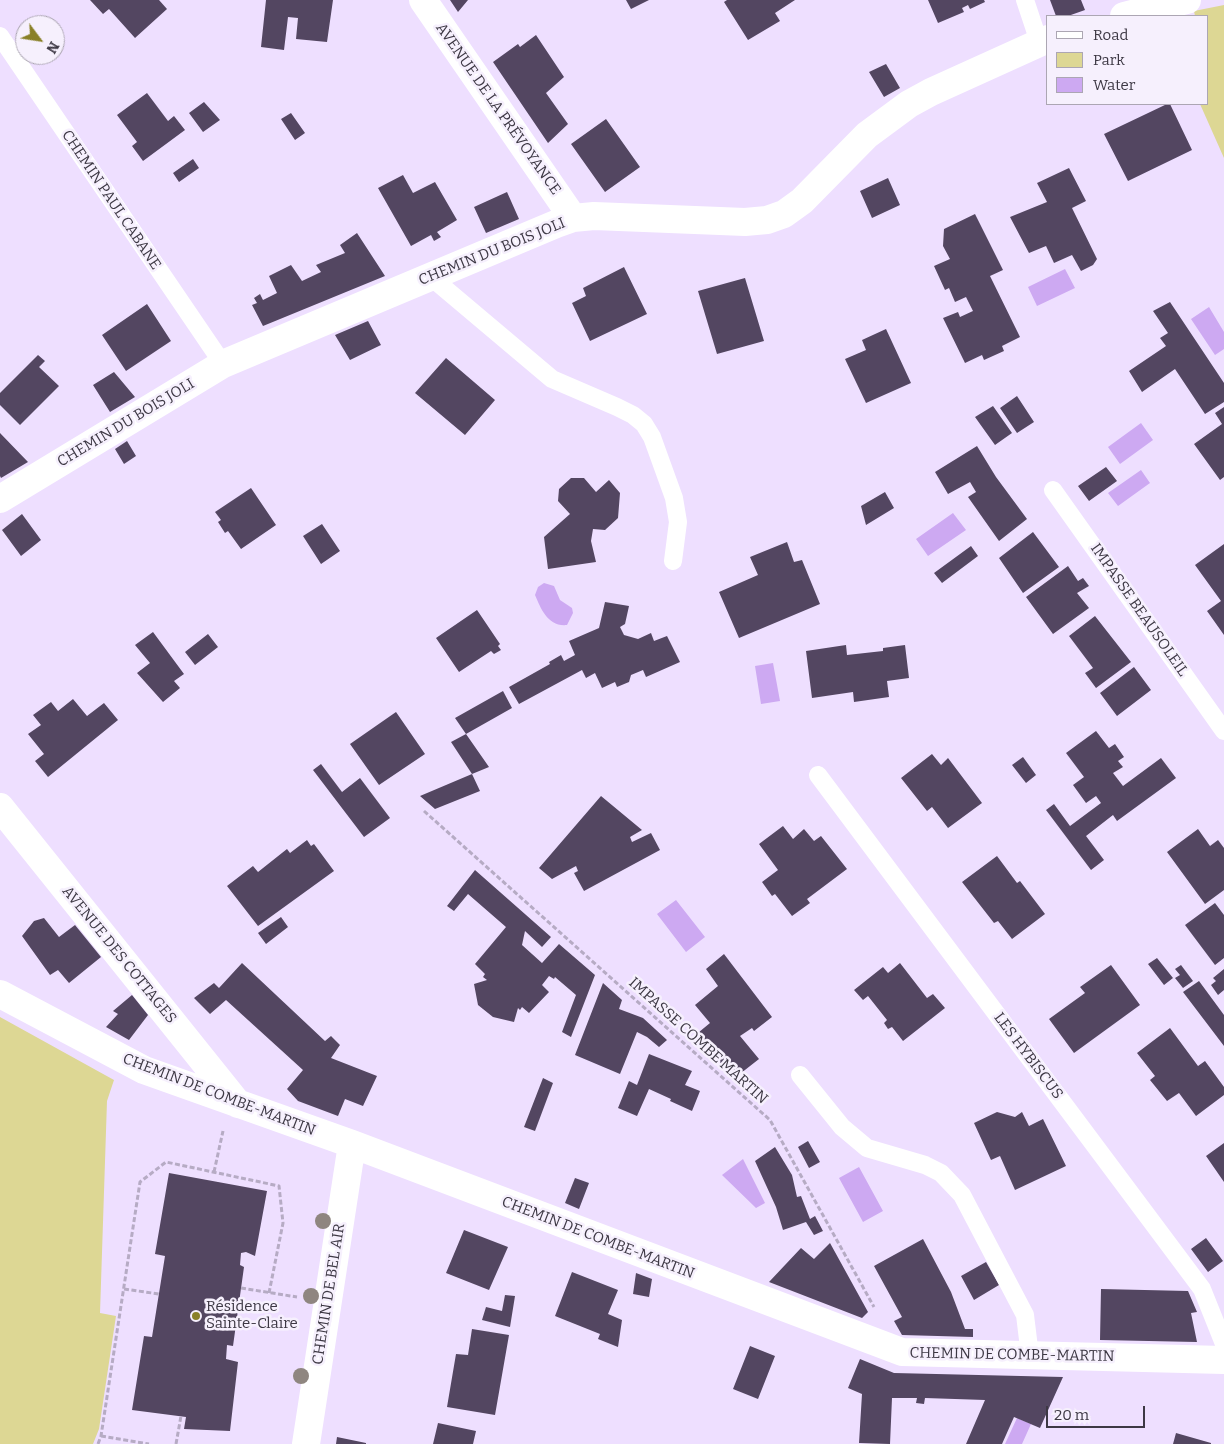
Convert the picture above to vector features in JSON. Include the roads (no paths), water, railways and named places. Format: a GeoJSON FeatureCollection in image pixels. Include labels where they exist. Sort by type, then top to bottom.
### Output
{"type":"FeatureCollection","features":[{"type":"Feature","properties":{"kind":"street","name":"AVENUE DE LA PRÉVOYANCE"},"geometry":{"type":"LineString","coordinates":[[423,0],[573,218]]}},
{"type":"Feature","properties":{"kind":"street"},"geometry":{"type":"LineString","coordinates":[[1128,15],[1187,0]]}},
{"type":"Feature","properties":{"kind":"street","name":"CHEMIN DU BOIS JOLI"},"geometry":{"type":"LineString","coordinates":[[0,499],[222,364],[573,218],[594,216],[745,222],[767,220],[784,214],[802,201],[866,135],[909,104],[1043,40]]}},
{"type":"Feature","properties":{"kind":"street","name":"AVENUE DES COTTAGES"},"geometry":{"type":"LineString","coordinates":[[0,807],[238,1104]]}},
{"type":"Feature","properties":{"kind":"street","name":"CHEMIN DE COMBE-MARTIN"},"geometry":{"type":"LineString","coordinates":[[0,994],[144,1070],[352,1144],[876,1344],[902,1352],[1224,1360]]}},
{"type":"Feature","properties":{"kind":"street","name":"CHEMIN DE BEL AIR"},"geometry":{"type":"LineString","coordinates":[[306,1444],[352,1144]]}},
{"type":"Feature","properties":{"kind":"lane","name":"CHEMIN DU BOIS JOLI"},"geometry":{"type":"LineString","coordinates":[[1025,0],[1043,40]]}},
{"type":"Feature","properties":{"kind":"lane","name":"CHEMIN PAUL CABANE"},"geometry":{"type":"LineString","coordinates":[[0,36],[222,364]]}},
{"type":"Feature","properties":{"kind":"lane"},"geometry":{"type":"LineString","coordinates":[[431,276],[552,379],[617,407],[644,424],[652,437],[674,498],[678,522],[673,561]]}},
{"type":"Feature","properties":{"kind":"lane","name":"IMPASSE BEAUSOLEIL"},"geometry":{"type":"LineString","coordinates":[[1053,490],[1224,730]]}},
{"type":"Feature","properties":{"kind":"lane","name":"LES HYBISCUS"},"geometry":{"type":"LineString","coordinates":[[818,775],[1202,1289],[1224,1344]]}},
{"type":"Feature","properties":{"kind":"lane"},"geometry":{"type":"LineString","coordinates":[[800,1075],[842,1127],[867,1148],[925,1165],[941,1173],[962,1195],[1025,1315],[1030,1356]]}},
{"type":"Feature","properties":{"kind":"water"},"geometry":{"type":"Polygon","coordinates":[[[1065,269],[1075,288],[1037,306],[1028,287],[1065,269]]]}},
{"type":"Feature","properties":{"kind":"water"},"geometry":{"type":"Polygon","coordinates":[[[1209,307],[1224,332],[1224,349],[1215,355],[1191,319],[1209,307]]]}},
{"type":"Feature","properties":{"kind":"water"},"geometry":{"type":"Polygon","coordinates":[[[1141,423],[1153,440],[1120,464],[1108,447],[1141,423]]]}},
{"type":"Feature","properties":{"kind":"water"},"geometry":{"type":"Polygon","coordinates":[[[1141,470],[1150,483],[1118,506],[1108,493],[1141,470]]]}},
{"type":"Feature","properties":{"kind":"water"},"geometry":{"type":"Polygon","coordinates":[[[953,513],[966,530],[928,556],[916,539],[953,513]]]}},
{"type":"Feature","properties":{"kind":"water"},"geometry":{"type":"Polygon","coordinates":[[[544,583],[554,586],[560,600],[572,608],[573,613],[567,625],[555,623],[543,611],[535,595],[538,587],[544,583]]]}},
{"type":"Feature","properties":{"kind":"water"},"geometry":{"type":"Polygon","coordinates":[[[773,663],[780,701],[761,704],[755,666],[773,663]]]}},
{"type":"Feature","properties":{"kind":"water"},"geometry":{"type":"Polygon","coordinates":[[[676,900],[705,937],[686,952],[657,914],[676,900]]]}},
{"type":"Feature","properties":{"kind":"water"},"geometry":{"type":"Polygon","coordinates":[[[743,1159],[765,1203],[756,1208],[722,1175],[743,1159]]]}},
{"type":"Feature","properties":{"kind":"water"},"geometry":{"type":"Polygon","coordinates":[[[859,1167],[883,1211],[863,1222],[839,1178],[859,1167]]]}},
{"type":"Feature","properties":{"kind":"water"},"geometry":{"type":"Polygon","coordinates":[[[1017,1418],[1031,1424],[1022,1444],[1005,1444],[1017,1418]]]}},
{"type":"Feature","properties":{"kind":"place","name":"Résidence Sainte-Claire"},"geometry":{"type":"Point","coordinates":[196,1316]}}]}
